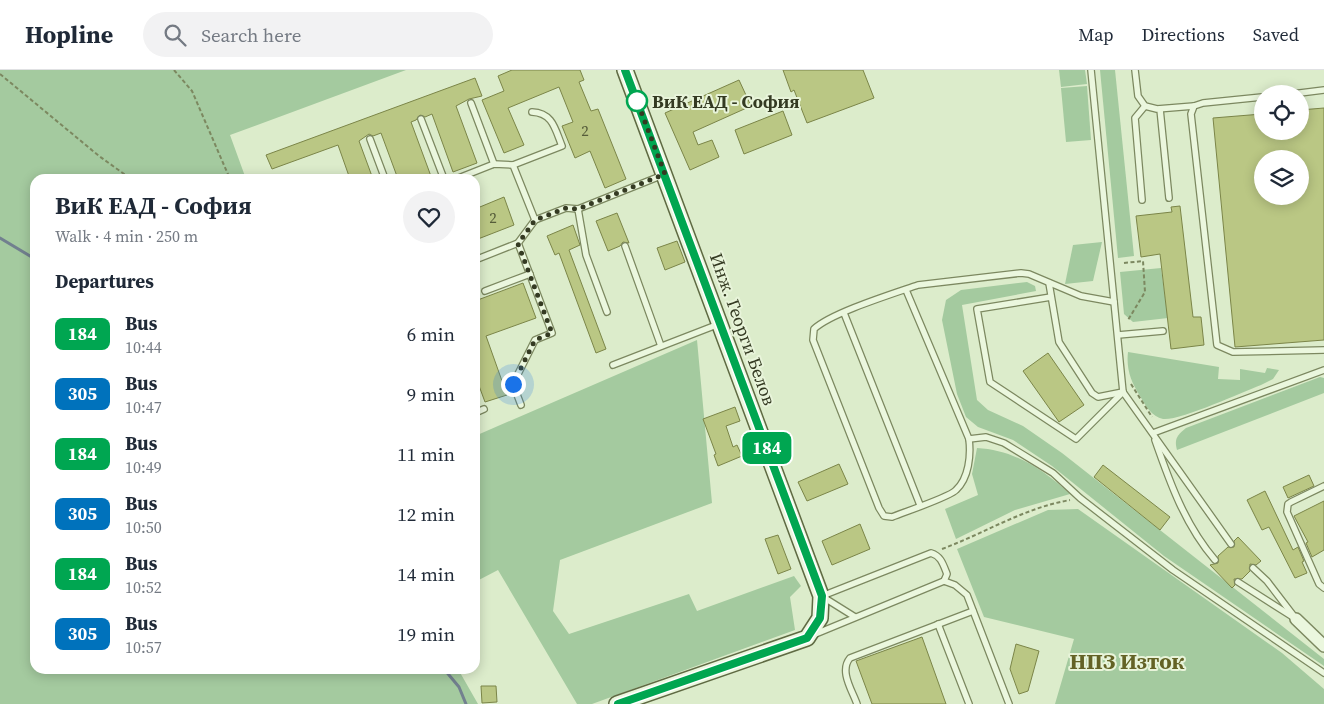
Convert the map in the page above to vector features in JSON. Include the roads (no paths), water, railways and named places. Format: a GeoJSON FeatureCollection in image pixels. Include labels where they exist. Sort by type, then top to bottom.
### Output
{"type":"FeatureCollection","features":[{"type":"Feature","properties":{"kind":"street","name":"Инж. Георги Белов"},"geometry":{"type":"LineString","coordinates":[[625,70],[822,596],[820,618],[807,638]]}},
{"type":"Feature","properties":{"kind":"street"},"geometry":{"type":"LineString","coordinates":[[1296,619],[1323,643]]}},
{"type":"Feature","properties":{"kind":"street"},"geometry":{"type":"LineString","coordinates":[[617,704],[807,638]]}},
{"type":"Feature","properties":{"kind":"lane"},"geometry":{"type":"LineString","coordinates":[[1091,70],[1123,392],[1231,544]]}},
{"type":"Feature","properties":{"kind":"lane"},"geometry":{"type":"LineString","coordinates":[[1135,70],[1138,96],[1145,106],[1160,108],[1194,106],[1254,98]]}},
{"type":"Feature","properties":{"kind":"lane"},"geometry":{"type":"LineString","coordinates":[[1309,92],[1324,90]]}},
{"type":"Feature","properties":{"kind":"lane"},"geometry":{"type":"LineString","coordinates":[[471,103],[494,164]]}},
{"type":"Feature","properties":{"kind":"lane"},"geometry":{"type":"LineString","coordinates":[[1142,200],[1135,118],[1145,106]]}},
{"type":"Feature","properties":{"kind":"lane"},"geometry":{"type":"LineString","coordinates":[[1194,106],[1191,114],[1217,345],[1233,352],[1324,350]]}},
{"type":"Feature","properties":{"kind":"lane"},"geometry":{"type":"LineString","coordinates":[[1160,108],[1169,198]]}},
{"type":"Feature","properties":{"kind":"lane"},"geometry":{"type":"LineString","coordinates":[[469,174],[494,164],[513,165],[562,146],[551,119],[542,112],[532,112]]}},
{"type":"Feature","properties":{"kind":"lane"},"geometry":{"type":"LineString","coordinates":[[421,119],[442,174]]}},
{"type":"Feature","properties":{"kind":"lane"},"geometry":{"type":"LineString","coordinates":[[370,139],[383,174]]}},
{"type":"Feature","properties":{"kind":"lane"},"geometry":{"type":"LineString","coordinates":[[513,165],[535,220]]}},
{"type":"Feature","properties":{"kind":"lane"},"geometry":{"type":"LineString","coordinates":[[480,258],[518,244],[535,220],[566,208],[578,209],[665,174]]}},
{"type":"Feature","properties":{"kind":"lane"},"geometry":{"type":"LineString","coordinates":[[578,209],[586,255],[607,312]]}},
{"type":"Feature","properties":{"kind":"lane"},"geometry":{"type":"LineString","coordinates":[[518,244],[552,333],[535,340],[513,384],[521,405]]}},
{"type":"Feature","properties":{"kind":"lane"},"geometry":{"type":"LineString","coordinates":[[625,246],[661,346]]}},
{"type":"Feature","properties":{"kind":"lane"},"geometry":{"type":"LineString","coordinates":[[906,290],[969,438],[970,454],[964,478],[956,491],[892,517],[884,516],[879,508],[813,340],[814,329],[822,322],[918,285],[1021,273],[1029,274],[1081,296],[1114,302]]}},
{"type":"Feature","properties":{"kind":"lane"},"geometry":{"type":"LineString","coordinates":[[485,291],[530,274]]}},
{"type":"Feature","properties":{"kind":"lane"},"geometry":{"type":"LineString","coordinates":[[1049,283],[1058,342],[1092,393],[1098,397],[1123,392]]}},
{"type":"Feature","properties":{"kind":"lane"},"geometry":{"type":"LineString","coordinates":[[1052,297],[977,309],[990,382],[1076,439],[1123,392]]}},
{"type":"Feature","properties":{"kind":"lane"},"geometry":{"type":"LineString","coordinates":[[844,313],[920,506]]}},
{"type":"Feature","properties":{"kind":"lane"},"geometry":{"type":"LineString","coordinates":[[613,365],[721,323]]}},
{"type":"Feature","properties":{"kind":"lane"},"geometry":{"type":"LineString","coordinates":[[1118,335],[1163,331]]}},
{"type":"Feature","properties":{"kind":"lane"},"geometry":{"type":"LineString","coordinates":[[1153,433],[1324,370]]}},
{"type":"Feature","properties":{"kind":"lane"},"geometry":{"type":"LineString","coordinates":[[480,411],[484,409]]}},
{"type":"Feature","properties":{"kind":"lane"},"geometry":{"type":"LineString","coordinates":[[1153,433],[1172,486],[1189,522],[1215,560]]}},
{"type":"Feature","properties":{"kind":"lane"},"geometry":{"type":"LineString","coordinates":[[969,438],[986,437],[1021,452],[1053,473],[1080,498],[1173,570],[1324,673]]}},
{"type":"Feature","properties":{"kind":"lane"},"geometry":{"type":"LineString","coordinates":[[1324,486],[1288,504],[1287,512],[1319,584],[1324,588]]}},
{"type":"Feature","properties":{"kind":"lane"},"geometry":{"type":"LineString","coordinates":[[822,596],[930,553],[937,555],[942,561],[947,574],[944,581]]}},
{"type":"Feature","properties":{"kind":"lane"},"geometry":{"type":"LineString","coordinates":[[1253,568],[1267,581],[1296,619]]}},
{"type":"Feature","properties":{"kind":"lane"},"geometry":{"type":"LineString","coordinates":[[807,638],[944,581],[955,585],[967,595],[1009,704]]}},
{"type":"Feature","properties":{"kind":"lane"},"geometry":{"type":"LineString","coordinates":[[1238,582],[1296,619]]}},
{"type":"Feature","properties":{"kind":"lane"},"geometry":{"type":"LineString","coordinates":[[822,596],[855,617]]}},
{"type":"Feature","properties":{"kind":"lane"},"geometry":{"type":"LineString","coordinates":[[857,704],[844,670],[845,663],[850,658],[973,611]]}},
{"type":"Feature","properties":{"kind":"lane"},"geometry":{"type":"LineString","coordinates":[[938,624],[969,704]]}},
{"type":"Feature","properties":{"kind":"waterway"},"geometry":{"type":"LineString","coordinates":[[0,238],[30,256]]}},
{"type":"Feature","properties":{"kind":"waterway"},"geometry":{"type":"LineString","coordinates":[[448,674],[459,687],[466,704]]}},
{"type":"Feature","properties":{"kind":"place","name":"ВиК ЕАД - София"},"geometry":{"type":"Point","coordinates":[637,101]}},
{"type":"Feature","properties":{"kind":"district","name":"НПЗ Изток"},"geometry":{"type":"Point","coordinates":[1127,661]}}]}
